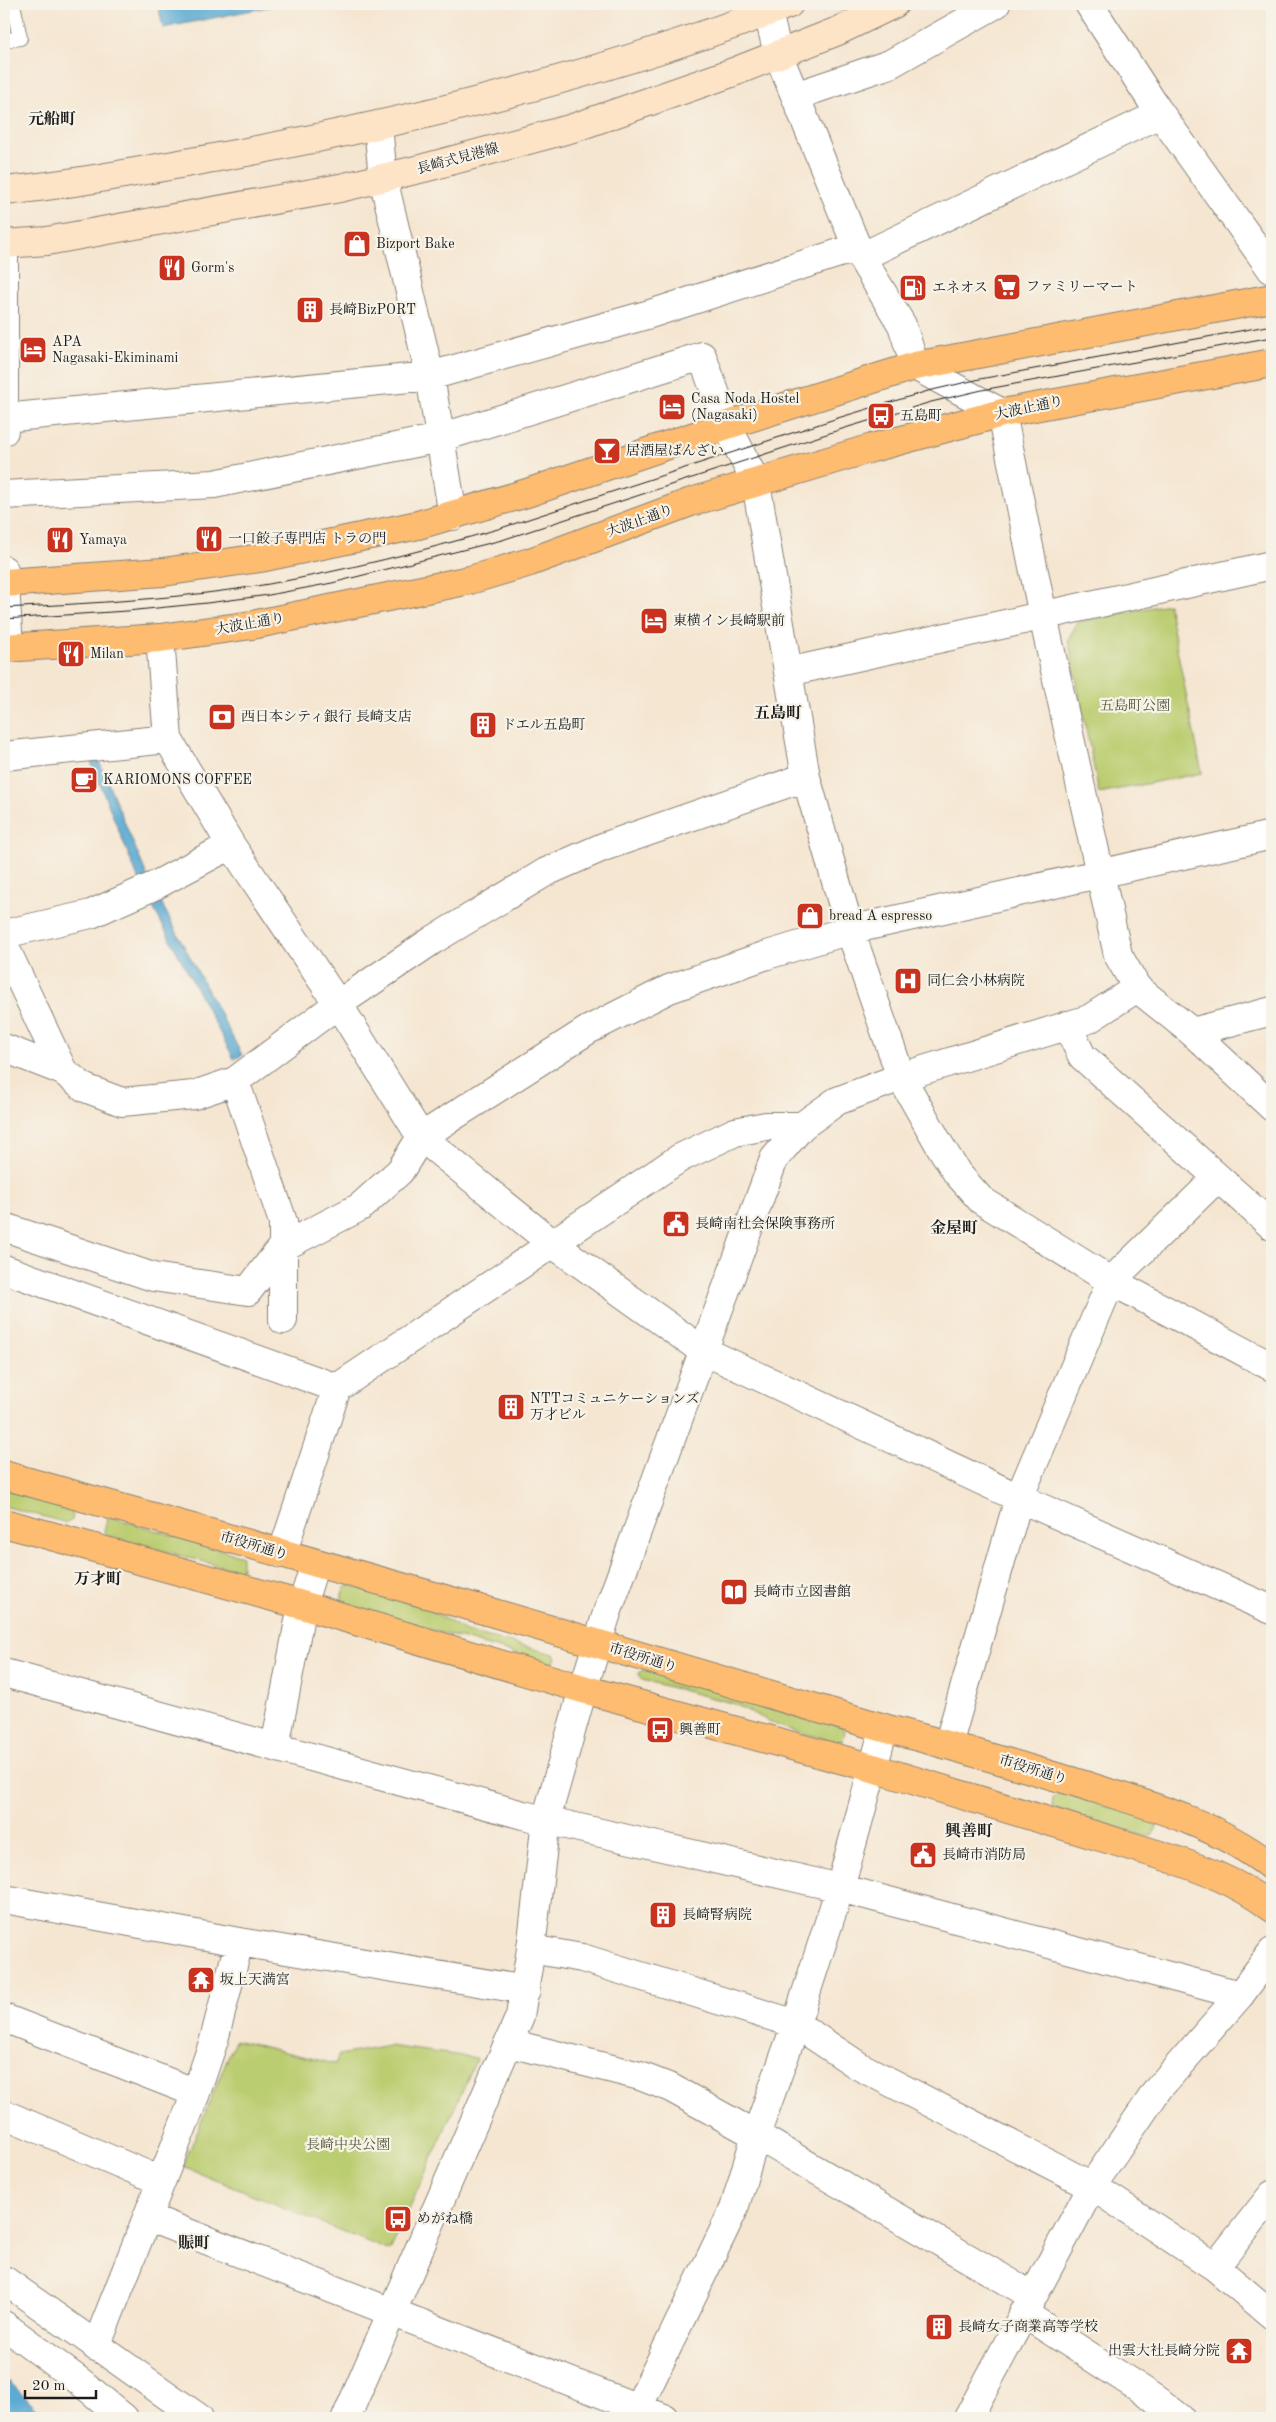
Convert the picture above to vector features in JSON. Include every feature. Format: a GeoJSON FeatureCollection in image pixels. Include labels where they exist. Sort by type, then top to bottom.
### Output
{"type":"FeatureCollection","features":[{"type":"Feature","properties":{"kind":"highway"},"geometry":{"type":"LineString","coordinates":[[4,578],[163,572],[260,558],[418,525],[545,487],[727,425],[915,366],[1272,298]]}},
{"type":"Feature","properties":{"kind":"highway","name":"大波止通り"},"geometry":{"type":"LineString","coordinates":[[7,648],[160,638],[252,625],[470,580],[530,562],[691,502],[872,448],[1002,413],[1272,363]]}},
{"type":"Feature","properties":{"kind":"highway","name":"市役所通り"},"geometry":{"type":"LineString","coordinates":[[4,1475],[948,1745],[1174,1812],[1256,1855],[1272,1868]]}},
{"type":"Feature","properties":{"kind":"highway"},"geometry":{"type":"LineString","coordinates":[[4,1523],[302,1606],[583,1689],[873,1768],[1199,1868],[1237,1885],[1272,1908]]}},
{"type":"Feature","properties":{"kind":"main road","name":"長崎式見港線"},"geometry":{"type":"LineString","coordinates":[[4,244],[47,240],[340,188],[573,128],[838,31],[894,4]]}},
{"type":"Feature","properties":{"kind":"main road"},"geometry":{"type":"LineString","coordinates":[[4,191],[47,187],[129,174],[378,126],[614,63],[728,28],[774,7]]}},
{"type":"Feature","properties":{"kind":"street"},"geometry":{"type":"LineString","coordinates":[[795,96],[890,64],[996,4]]}},
{"type":"Feature","properties":{"kind":"street"},"geometry":{"type":"LineString","coordinates":[[1089,4],[1160,114],[1272,270]]}},
{"type":"Feature","properties":{"kind":"street"},"geometry":{"type":"LineString","coordinates":[[774,7],[778,54],[859,252],[902,325],[915,366],[1002,413],[1043,616],[1118,955],[1137,988],[1192,1032],[1272,1107]]}},
{"type":"Feature","properties":{"kind":"street"},"geometry":{"type":"LineString","coordinates":[[4,244],[4,422],[430,376],[650,314],[859,252],[1160,114]]}},
{"type":"Feature","properties":{"kind":"street"},"geometry":{"type":"LineString","coordinates":[[378,126],[383,178],[430,376],[453,516]]}},
{"type":"Feature","properties":{"kind":"street"},"geometry":{"type":"LineString","coordinates":[[4,495],[214,484],[440,438],[702,356],[727,425],[756,483],[806,777],[850,930],[901,1076],[957,1173],[981,1200],[1111,1281],[1272,1366]]}},
{"type":"Feature","properties":{"kind":"street"},"geometry":{"type":"LineString","coordinates":[[788,672],[1272,565]]}},
{"type":"Feature","properties":{"kind":"street"},"geometry":{"type":"LineString","coordinates":[[4,578],[7,648]]}},
{"type":"Feature","properties":{"kind":"street"},"geometry":{"type":"LineString","coordinates":[[160,638],[168,738],[231,845],[338,1004],[421,1138],[553,1244],[702,1350],[1019,1498],[1272,1610]]}},
{"type":"Feature","properties":{"kind":"street"},"geometry":{"type":"LineString","coordinates":[[4,756],[168,738]]}},
{"type":"Feature","properties":{"kind":"street"},"geometry":{"type":"LineString","coordinates":[[4,1048],[63,1071],[85,1088],[122,1102],[194,1094],[235,1081],[338,1004],[434,940],[546,872],[603,847],[806,777]]}},
{"type":"Feature","properties":{"kind":"street"},"geometry":{"type":"LineString","coordinates":[[4,1226],[153,1277],[248,1291],[282,1248],[360,1207],[400,1171],[421,1138],[588,1030],[669,989],[764,956],[850,930],[1272,835]]}},
{"type":"Feature","properties":{"kind":"street"},"geometry":{"type":"LineString","coordinates":[[4,934],[91,914],[156,885],[231,845]]}},
{"type":"Feature","properties":{"kind":"street"},"geometry":{"type":"LineString","coordinates":[[4,945],[63,1071]]}},
{"type":"Feature","properties":{"kind":"street"},"geometry":{"type":"LineString","coordinates":[[346,2418],[509,2043],[526,1990],[546,1820],[583,1689],[597,1644],[702,1350],[774,1159],[802,1126],[837,1100],[901,1076],[1088,1019],[1137,988]]}},
{"type":"Feature","properties":{"kind":"street"},"geometry":{"type":"LineString","coordinates":[[1192,1032],[1272,1012]]}},
{"type":"Feature","properties":{"kind":"street"},"geometry":{"type":"LineString","coordinates":[[1067,1025],[1082,1056],[1272,1226]]}},
{"type":"Feature","properties":{"kind":"street"},"geometry":{"type":"LineString","coordinates":[[235,1081],[283,1222],[283,1320]]}},
{"type":"Feature","properties":{"kind":"street"},"geometry":{"type":"LineString","coordinates":[[282,1554],[337,1388],[680,1158],[735,1132],[766,1126],[802,1126]]}},
{"type":"Feature","properties":{"kind":"street"},"geometry":{"type":"LineString","coordinates":[[948,1745],[1019,1498],[1111,1281],[1217,1178]]}},
{"type":"Feature","properties":{"kind":"street"},"geometry":{"type":"LineString","coordinates":[[4,1269],[337,1388]]}},
{"type":"Feature","properties":{"kind":"street"},"geometry":{"type":"LineString","coordinates":[[275,1747],[302,1606],[315,1564]]}},
{"type":"Feature","properties":{"kind":"street"},"geometry":{"type":"LineString","coordinates":[[4,1673],[546,1820],[840,1888],[1240,1995]]}},
{"type":"Feature","properties":{"kind":"street"},"geometry":{"type":"LineString","coordinates":[[635,2413],[734,2209],[756,2135],[796,2024],[840,1888],[884,1728]]}},
{"type":"Feature","properties":{"kind":"street"},"geometry":{"type":"LineString","coordinates":[[4,1899],[239,1942],[526,1990]]}},
{"type":"Feature","properties":{"kind":"street"},"geometry":{"type":"LineString","coordinates":[[96,2346],[196,2093],[214,2040],[239,1942]]}},
{"type":"Feature","properties":{"kind":"street"},"geometry":{"type":"LineString","coordinates":[[532,1949],[582,1958],[796,2024],[859,2066],[1092,2186],[1215,2267],[1272,2315]]}},
{"type":"Feature","properties":{"kind":"street"},"geometry":{"type":"LineString","coordinates":[[968,2418],[1092,2186],[1158,2090],[1240,1995],[1272,1952]]}},
{"type":"Feature","properties":{"kind":"street"},"geometry":{"type":"LineString","coordinates":[[4,2018],[196,2093]]}},
{"type":"Feature","properties":{"kind":"street"},"geometry":{"type":"LineString","coordinates":[[509,2043],[640,2076],[671,2088],[756,2135],[1028,2305],[1180,2418]]}},
{"type":"Feature","properties":{"kind":"street"},"geometry":{"type":"LineString","coordinates":[[4,2114],[161,2181]]}},
{"type":"Feature","properties":{"kind":"street"},"geometry":{"type":"LineString","coordinates":[[1215,2267],[1272,2195]]}},
{"type":"Feature","properties":{"kind":"street"},"geometry":{"type":"LineString","coordinates":[[147,2217],[393,2312],[635,2413],[664,2418]]}},
{"type":"Feature","properties":{"kind":"street"},"geometry":{"type":"LineString","coordinates":[[4,2280],[199,2418]]}},
{"type":"Feature","properties":{"kind":"street"},"geometry":{"type":"LineString","coordinates":[[4,2325],[82,2383],[124,2418]]}},
{"type":"Feature","properties":{"kind":"lane"},"geometry":{"type":"LineString","coordinates":[[4,41],[20,38],[13,4]]}},
{"type":"Feature","properties":{"kind":"green space","name":"五島町公園"},"geometry":{"type":"Polygon","coordinates":[[[1168,604],[1202,773],[1099,793],[1068,639],[1078,622],[1168,604]]]}},
{"type":"Feature","properties":{"kind":"green space"},"geometry":{"type":"Polygon","coordinates":[[[4,1489],[70,1509],[73,1515],[72,1520],[67,1523],[4,1506],[4,1489]]]}},
{"type":"Feature","properties":{"kind":"green space"},"geometry":{"type":"Polygon","coordinates":[[[112,1517],[242,1556],[242,1569],[238,1571],[108,1536],[104,1531],[107,1520],[112,1517]]]}},
{"type":"Feature","properties":{"kind":"green space"},"geometry":{"type":"Polygon","coordinates":[[[348,1585],[425,1607],[466,1631],[554,1654],[556,1659],[552,1664],[343,1605],[342,1594],[348,1585]]]}},
{"type":"Feature","properties":{"kind":"green space"},"geometry":{"type":"Polygon","coordinates":[[[644,1669],[843,1727],[845,1732],[843,1740],[839,1743],[781,1727],[732,1703],[642,1680],[638,1674],[644,1669]]]}},
{"type":"Feature","properties":{"kind":"green space"},"geometry":{"type":"Polygon","coordinates":[[[1059,1792],[1153,1820],[1156,1826],[1154,1833],[1148,1837],[1058,1810],[1052,1807],[1053,1798],[1059,1792]]]}},
{"type":"Feature","properties":{"kind":"green space","name":"長崎中央公園"},"geometry":{"type":"Polygon","coordinates":[[[235,2040],[335,2064],[339,2055],[389,2046],[477,2058],[390,2251],[183,2166],[235,2040]]]}},
{"type":"Feature","properties":{"kind":"water"},"geometry":{"type":"Polygon","coordinates":[[[158,4],[283,4],[163,28],[158,4]]]}},
{"type":"Feature","properties":{"kind":"water"},"geometry":{"type":"Polygon","coordinates":[[[98,759],[148,878],[242,1055],[234,1059],[140,883],[91,762],[98,759]]]}},
{"type":"Feature","properties":{"kind":"water"},"geometry":{"type":"Polygon","coordinates":[[[4,2376],[46,2418],[4,2418],[4,2376]]]}},
{"type":"Feature","properties":{"kind":"tram line"},"geometry":{"type":"LineString","coordinates":[[4,608],[137,600],[236,589],[298,579],[413,552],[498,529],[841,417],[928,391],[980,379],[1272,325]]}},
{"type":"Feature","properties":{"kind":"tram line"},"geometry":{"type":"LineString","coordinates":[[4,619],[127,611],[207,603],[269,595],[332,583],[502,540],[845,428],[931,402],[982,390],[1272,337]]}},
{"type":"Feature","properties":{"kind":"place","name":"Bizport Bake"},"geometry":{"type":"Point","coordinates":[357,244]}},
{"type":"Feature","properties":{"kind":"place","name":"Gorm's"},"geometry":{"type":"Point","coordinates":[172,268]}},
{"type":"Feature","properties":{"kind":"place","name":"ファミリーマート"},"geometry":{"type":"Point","coordinates":[1007,287]}},
{"type":"Feature","properties":{"kind":"place","name":"エネオス"},"geometry":{"type":"Point","coordinates":[913,288]}},
{"type":"Feature","properties":{"kind":"place","name":"長崎BizPORT"},"geometry":{"type":"Point","coordinates":[310,310]}},
{"type":"Feature","properties":{"kind":"place","name":"APA Nagasaki-Ekiminami"},"geometry":{"type":"Point","coordinates":[33,350]}},
{"type":"Feature","properties":{"kind":"place","name":"Casa Noda Hostel (Nagasaki)"},"geometry":{"type":"Point","coordinates":[672,407]}},
{"type":"Feature","properties":{"kind":"place","name":"五島町"},"geometry":{"type":"Point","coordinates":[881,416]}},
{"type":"Feature","properties":{"kind":"place","name":"居酒屋ばんざい"},"geometry":{"type":"Point","coordinates":[607,451]}},
{"type":"Feature","properties":{"kind":"place","name":"一口餃子専門店 トラの門"},"geometry":{"type":"Point","coordinates":[209,539]}},
{"type":"Feature","properties":{"kind":"place","name":"Yamaya"},"geometry":{"type":"Point","coordinates":[60,540]}},
{"type":"Feature","properties":{"kind":"place","name":"東横イン長崎駅前"},"geometry":{"type":"Point","coordinates":[654,621]}},
{"type":"Feature","properties":{"kind":"place","name":"Milan"},"geometry":{"type":"Point","coordinates":[71,654]}},
{"type":"Feature","properties":{"kind":"place","name":"西日本シティ銀行 長崎支店"},"geometry":{"type":"Point","coordinates":[222,717]}},
{"type":"Feature","properties":{"kind":"place","name":"ドエル五島町"},"geometry":{"type":"Point","coordinates":[483,725]}},
{"type":"Feature","properties":{"kind":"place","name":"KARIOMONS COFFEE"},"geometry":{"type":"Point","coordinates":[84,780]}},
{"type":"Feature","properties":{"kind":"place","name":"bread A espresso"},"geometry":{"type":"Point","coordinates":[810,916]}},
{"type":"Feature","properties":{"kind":"place","name":"同仁会小林病院"},"geometry":{"type":"Point","coordinates":[908,981]}},
{"type":"Feature","properties":{"kind":"place","name":"長崎南社会保険事務所"},"geometry":{"type":"Point","coordinates":[676,1224]}},
{"type":"Feature","properties":{"kind":"place","name":"NTTコミュニケーションズ 万才ビル"},"geometry":{"type":"Point","coordinates":[511,1407]}},
{"type":"Feature","properties":{"kind":"place","name":"長崎市立図書館"},"geometry":{"type":"Point","coordinates":[734,1592]}},
{"type":"Feature","properties":{"kind":"place","name":"興善町"},"geometry":{"type":"Point","coordinates":[660,1730]}},
{"type":"Feature","properties":{"kind":"place","name":"長崎市消防局"},"geometry":{"type":"Point","coordinates":[923,1855]}},
{"type":"Feature","properties":{"kind":"place","name":"長崎腎病院"},"geometry":{"type":"Point","coordinates":[663,1915]}},
{"type":"Feature","properties":{"kind":"place","name":"坂上天満宮"},"geometry":{"type":"Point","coordinates":[201,1980]}},
{"type":"Feature","properties":{"kind":"place","name":"めがね橋"},"geometry":{"type":"Point","coordinates":[398,2219]}},
{"type":"Feature","properties":{"kind":"place","name":"長崎女子商業高等学校"},"geometry":{"type":"Point","coordinates":[939,2327]}},
{"type":"Feature","properties":{"kind":"place","name":"出雲大社長崎分院"},"geometry":{"type":"Point","coordinates":[1239,2351]}},
{"type":"Feature","properties":{"kind":"district","name":"元船町"},"geometry":{"type":"Point","coordinates":[52,120]}},
{"type":"Feature","properties":{"kind":"district","name":"五島町"},"geometry":{"type":"Point","coordinates":[778,714]}},
{"type":"Feature","properties":{"kind":"district","name":"金屋町"},"geometry":{"type":"Point","coordinates":[954,1229]}},
{"type":"Feature","properties":{"kind":"district","name":"万才町"},"geometry":{"type":"Point","coordinates":[98,1580]}},
{"type":"Feature","properties":{"kind":"district","name":"興善町"},"geometry":{"type":"Point","coordinates":[969,1832]}},
{"type":"Feature","properties":{"kind":"district","name":"賑町"},"geometry":{"type":"Point","coordinates":[194,2244]}}]}
